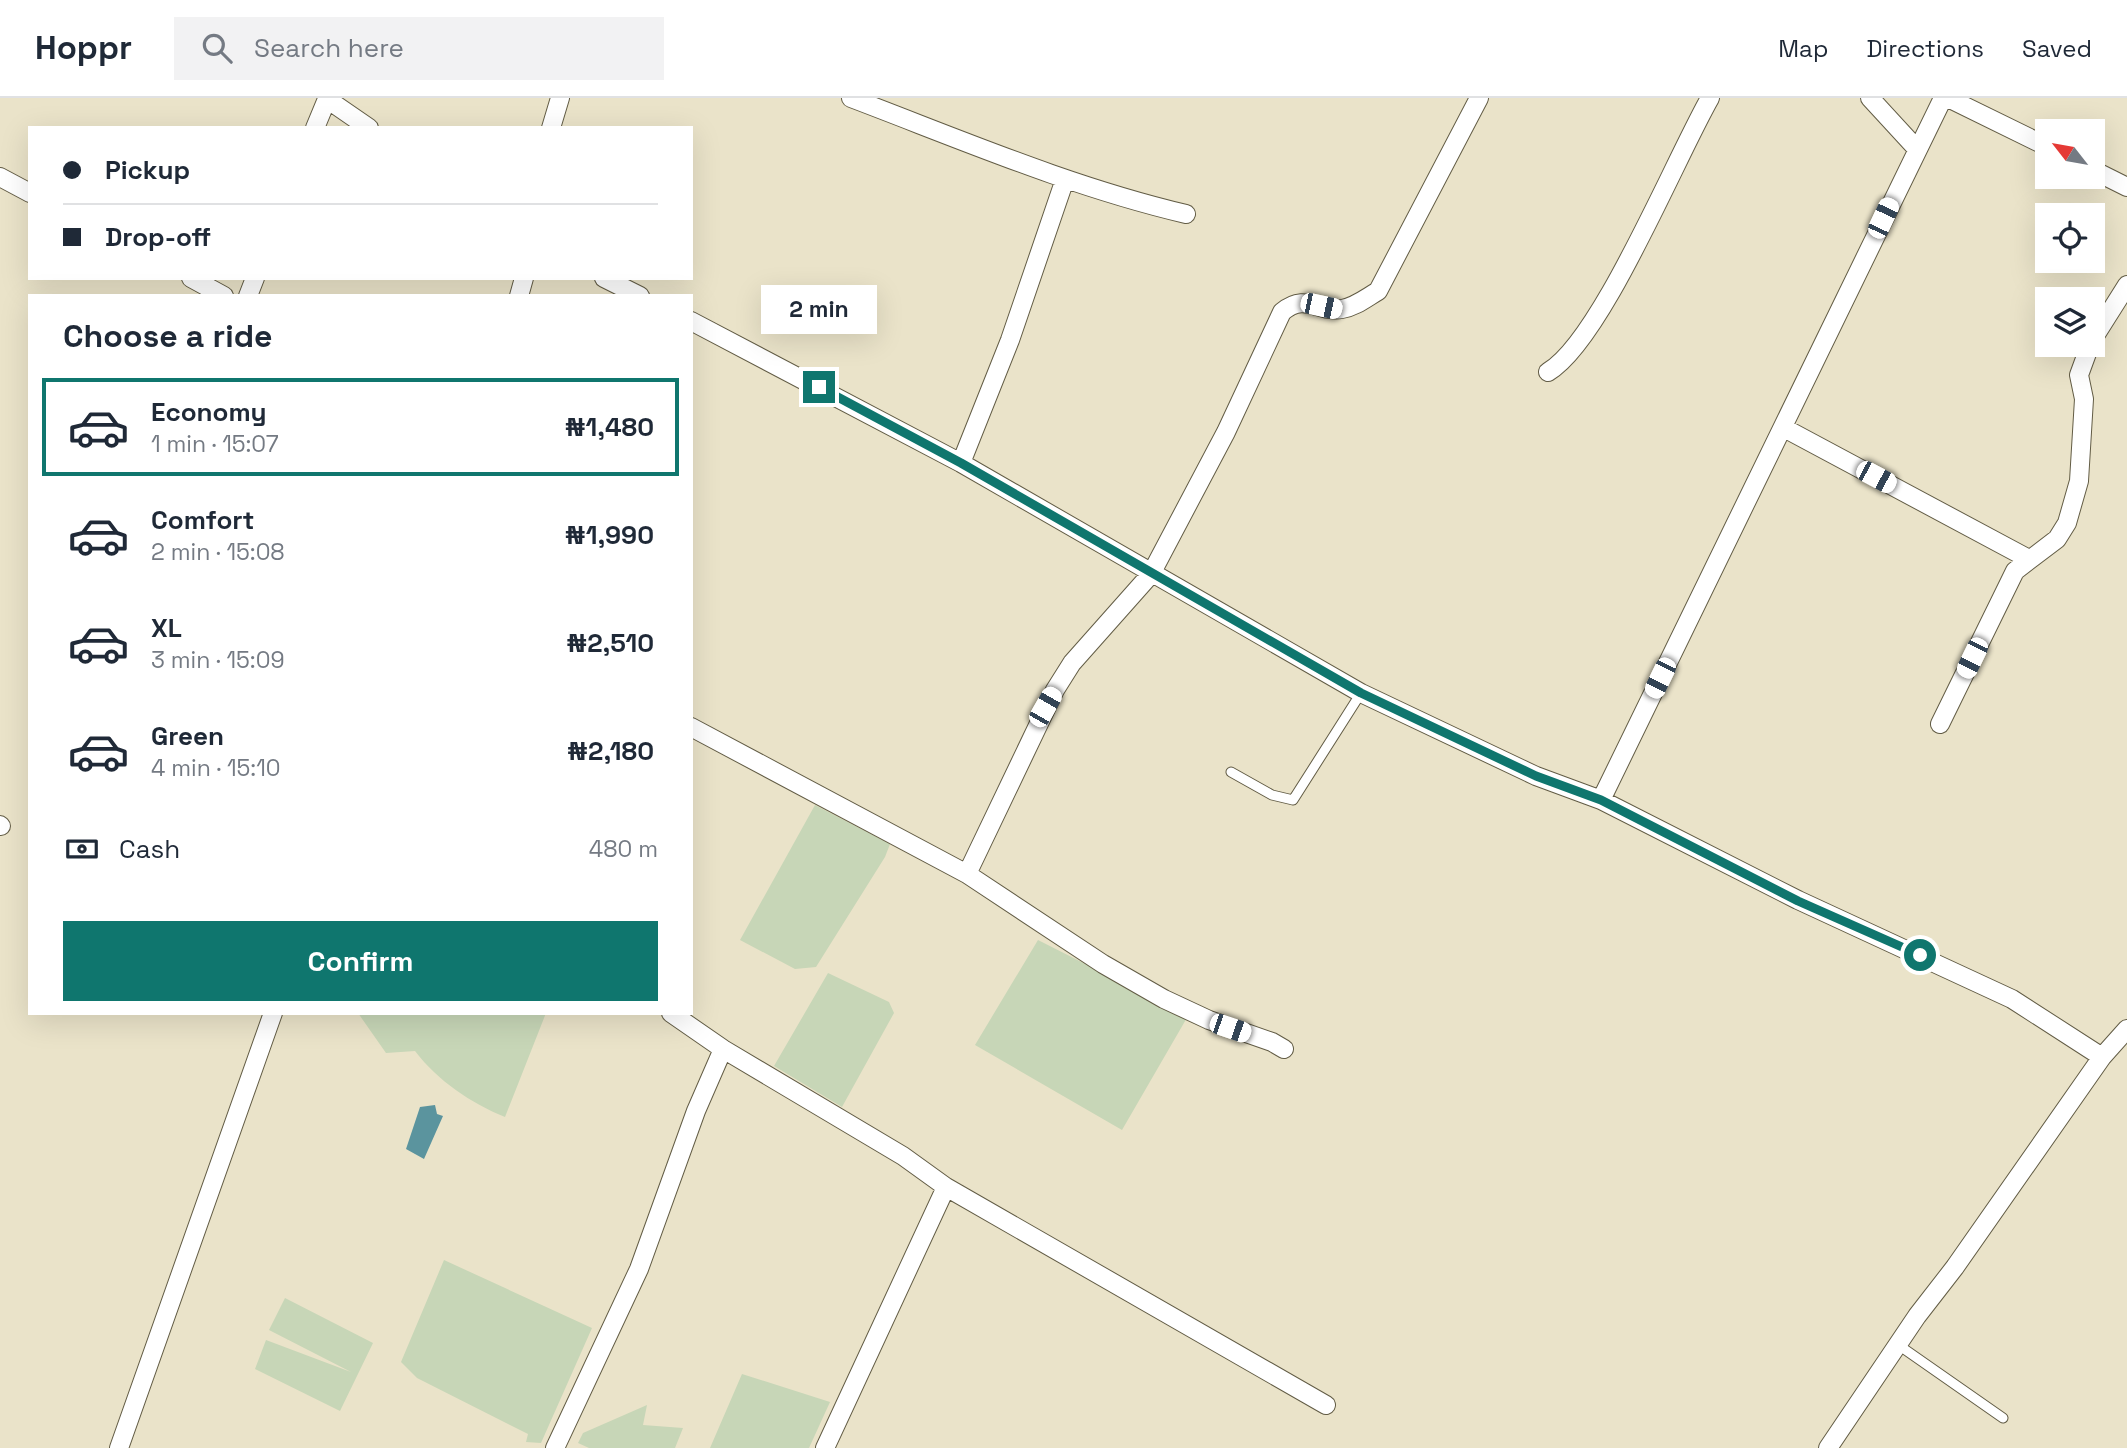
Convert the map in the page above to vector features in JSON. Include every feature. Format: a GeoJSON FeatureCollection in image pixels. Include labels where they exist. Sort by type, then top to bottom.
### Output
{"type":"FeatureCollection","features":[{"type":"Feature","properties":{"kind":"street"},"geometry":{"type":"LineString","coordinates":[[316,126],[327,98],[366,126]]}},
{"type":"Feature","properties":{"kind":"street"},"geometry":{"type":"LineString","coordinates":[[552,126],[560,98]]}},
{"type":"Feature","properties":{"kind":"street"},"geometry":{"type":"LineString","coordinates":[[851,98],[1065,179],[1186,214]]}},
{"type":"Feature","properties":{"kind":"street"},"geometry":{"type":"LineString","coordinates":[[967,874],[1055,690],[1072,663],[1151,574],[1226,432],[1282,312],[1291,304],[1303,302],[1339,310],[1356,305],[1378,291],[1479,98]]}},
{"type":"Feature","properties":{"kind":"street"},"geometry":{"type":"LineString","coordinates":[[1548,372],[1563,364],[1610,292],[1710,98]]}},
{"type":"Feature","properties":{"kind":"street"},"geometry":{"type":"LineString","coordinates":[[1870,98],[1916,148]]}},
{"type":"Feature","properties":{"kind":"street"},"geometry":{"type":"LineString","coordinates":[[1601,800],[1766,458],[1784,428],[1916,148],[1946,98],[2035,141]]}},
{"type":"Feature","properties":{"kind":"street"},"geometry":{"type":"LineString","coordinates":[[2105,176],[2127,187]]}},
{"type":"Feature","properties":{"kind":"street"},"geometry":{"type":"LineString","coordinates":[[0,177],[28,192]]}},
{"type":"Feature","properties":{"kind":"street"},"geometry":{"type":"LineString","coordinates":[[961,463],[1010,340],[1065,179]]}},
{"type":"Feature","properties":{"kind":"street"},"geometry":{"type":"LineString","coordinates":[[195,280],[221,294]]}},
{"type":"Feature","properties":{"kind":"street"},"geometry":{"type":"LineString","coordinates":[[608,280],[636,294]]}},
{"type":"Feature","properties":{"kind":"street"},"geometry":{"type":"LineString","coordinates":[[2105,320],[2127,285]]}},
{"type":"Feature","properties":{"kind":"street"},"geometry":{"type":"LineString","coordinates":[[693,322],[961,463],[1361,693],[1536,776],[1601,800],[1798,901],[2012,999],[2102,1057]]}},
{"type":"Feature","properties":{"kind":"street"},"geometry":{"type":"LineString","coordinates":[[1940,724],[2015,571],[2028,558],[2057,539],[2067,523],[2079,481],[2084,399],[2079,375],[2086,357]]}},
{"type":"Feature","properties":{"kind":"street"},"geometry":{"type":"LineString","coordinates":[[1784,428],[2028,558]]}},
{"type":"Feature","properties":{"kind":"street"},"geometry":{"type":"LineString","coordinates":[[693,728],[967,874],[1103,964],[1164,999],[1284,1049]]}},
{"type":"Feature","properties":{"kind":"street"},"geometry":{"type":"LineString","coordinates":[[119,1448],[272,1015]]}},
{"type":"Feature","properties":{"kind":"street"},"geometry":{"type":"LineString","coordinates":[[674,1015],[723,1049],[903,1156],[946,1187],[1326,1405]]}},
{"type":"Feature","properties":{"kind":"street"},"geometry":{"type":"LineString","coordinates":[[1828,1448],[1897,1344],[2102,1057],[2127,1029]]}},
{"type":"Feature","properties":{"kind":"street"},"geometry":{"type":"LineString","coordinates":[[555,1448],[639,1269],[696,1111],[723,1049]]}},
{"type":"Feature","properties":{"kind":"street"},"geometry":{"type":"LineString","coordinates":[[825,1448],[946,1187]]}},
{"type":"Feature","properties":{"kind":"lane"},"geometry":{"type":"LineString","coordinates":[[1231,772],[1272,795],[1293,800],[1361,693]]}},
{"type":"Feature","properties":{"kind":"lane"},"geometry":{"type":"LineString","coordinates":[[1897,1344],[2003,1418]]}},
{"type":"Feature","properties":{"kind":"green space"},"geometry":{"type":"Polygon","coordinates":[[[815,805],[890,844],[885,857],[816,967],[795,969],[740,940],[815,805]]]}},
{"type":"Feature","properties":{"kind":"green space"},"geometry":{"type":"Polygon","coordinates":[[[1038,940],[1188,1016],[1122,1130],[975,1045],[1038,940]]]}},
{"type":"Feature","properties":{"kind":"green space"},"geometry":{"type":"Polygon","coordinates":[[[828,973],[889,1002],[894,1013],[842,1107],[774,1066],[828,973]]]}},
{"type":"Feature","properties":{"kind":"green space"},"geometry":{"type":"Polygon","coordinates":[[[359,1015],[545,1015],[505,1117],[456,1090],[434,1072],[415,1051],[386,1053],[359,1015]]]}},
{"type":"Feature","properties":{"kind":"green space"},"geometry":{"type":"Polygon","coordinates":[[[444,1260],[592,1328],[541,1443],[526,1442],[528,1434],[417,1378],[401,1362],[444,1260]]]}},
{"type":"Feature","properties":{"kind":"green space"},"geometry":{"type":"Polygon","coordinates":[[[285,1298],[373,1343],[340,1411],[255,1369],[266,1340],[351,1372],[269,1330],[285,1298]]]}},
{"type":"Feature","properties":{"kind":"green space"},"geometry":{"type":"Polygon","coordinates":[[[742,1374],[830,1402],[809,1448],[710,1448],[742,1374]]]}},
{"type":"Feature","properties":{"kind":"green space"},"geometry":{"type":"Polygon","coordinates":[[[647,1405],[643,1425],[683,1428],[675,1448],[589,1448],[578,1443],[583,1433],[647,1405]]]}},
{"type":"Feature","properties":{"kind":"water"},"geometry":{"type":"Polygon","coordinates":[[[435,1105],[437,1114],[443,1116],[424,1159],[406,1149],[420,1107],[435,1105]]]}},
{"type":"Feature","properties":{"kind":"route"},"geometry":{"type":"LineString","coordinates":[[819,387],[961,463],[1361,693],[1536,776],[1601,800],[1798,901],[1920,955]]}}]}
